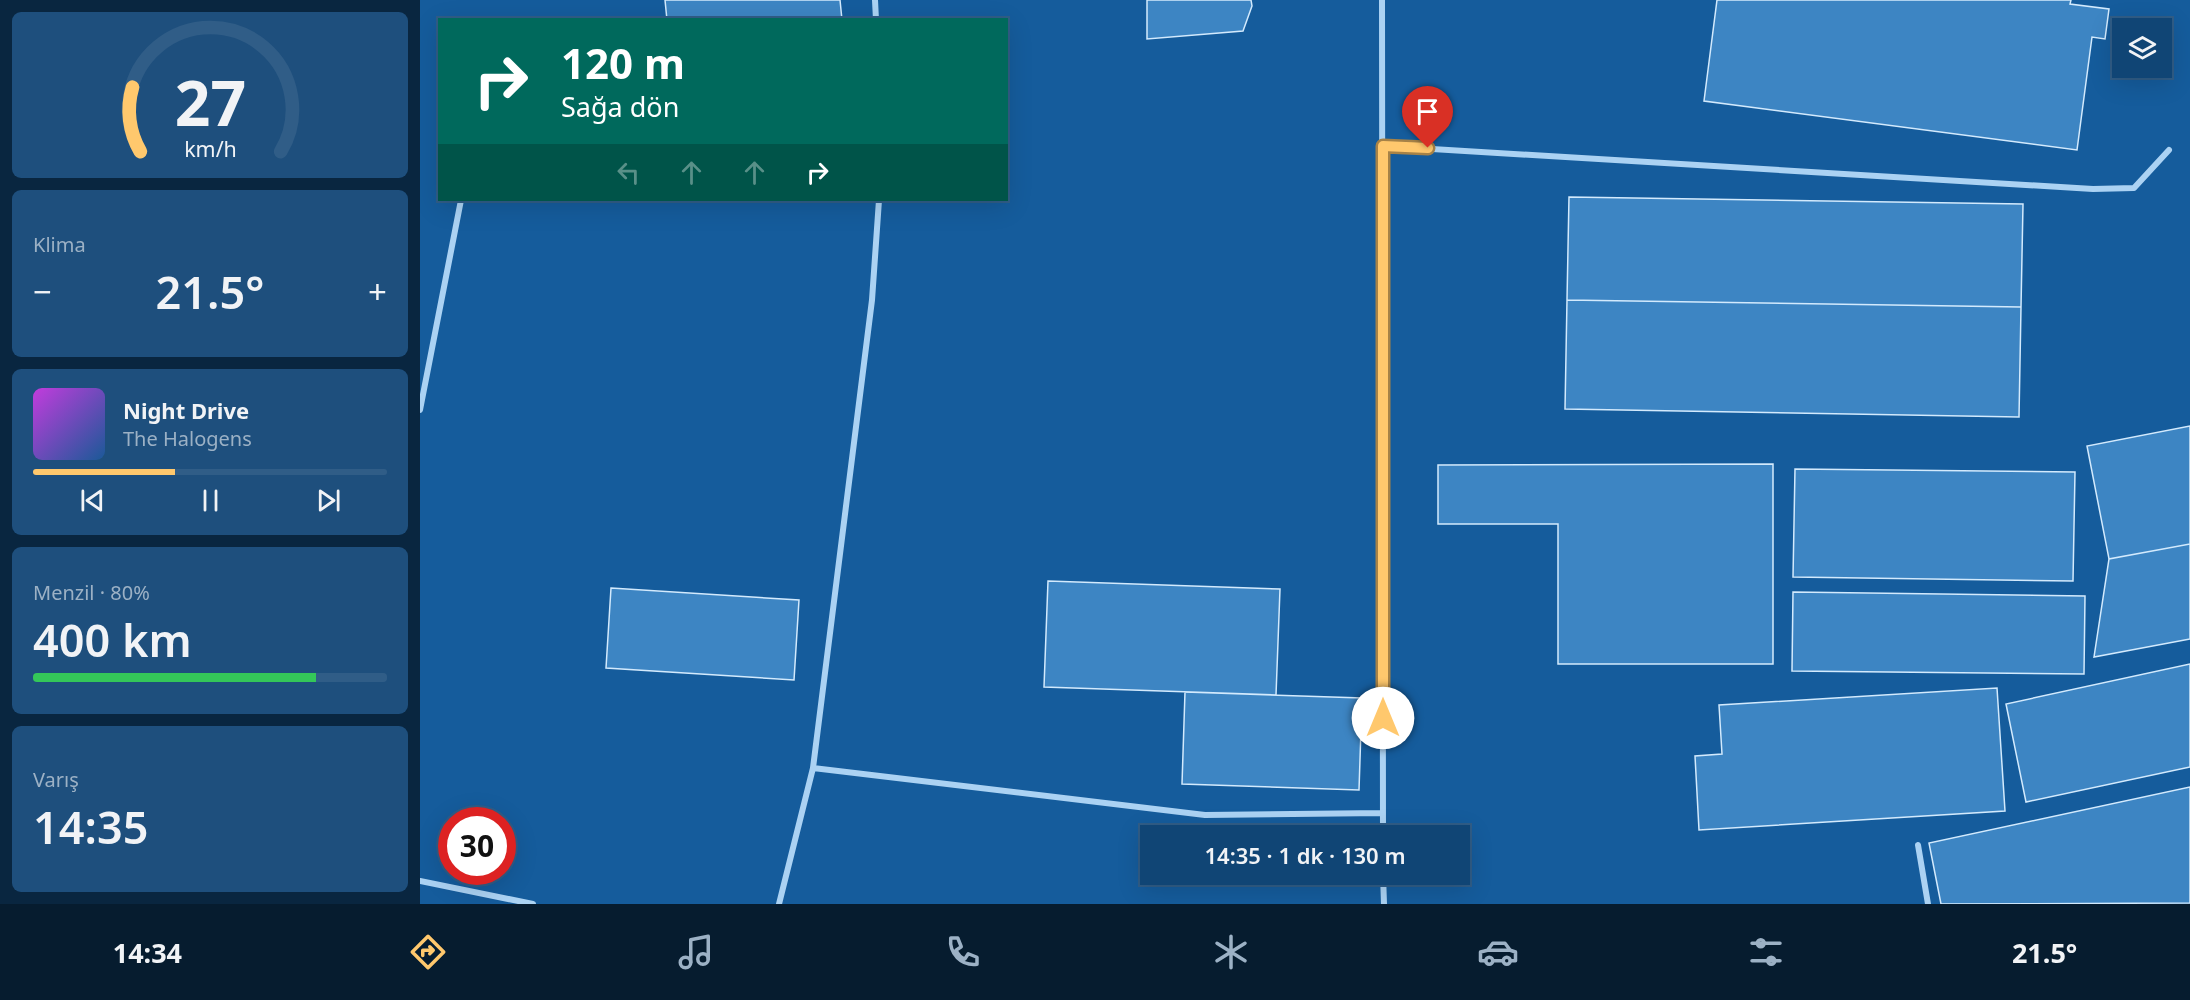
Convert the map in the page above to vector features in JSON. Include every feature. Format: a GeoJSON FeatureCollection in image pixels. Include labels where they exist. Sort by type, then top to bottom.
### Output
{"type":"FeatureCollection","features":[{"type":"Feature","properties":{"kind":"street"},"geometry":{"type":"LineString","coordinates":[[874,0],[876,18]]}},
{"type":"Feature","properties":{"kind":"street"},"geometry":{"type":"LineString","coordinates":[[1382,0],[1383,825]]}},
{"type":"Feature","properties":{"kind":"street"},"geometry":{"type":"LineString","coordinates":[[1383,146],[2093,189],[2134,188],[2169,150]]}},
{"type":"Feature","properties":{"kind":"street"},"geometry":{"type":"LineString","coordinates":[[420,410],[461,201]]}},
{"type":"Feature","properties":{"kind":"street"},"geometry":{"type":"LineString","coordinates":[[779,904],[813,768],[872,300],[879,201]]}},
{"type":"Feature","properties":{"kind":"street"},"geometry":{"type":"LineString","coordinates":[[813,768],[1205,815],[1383,813]]}},
{"type":"Feature","properties":{"kind":"street"},"geometry":{"type":"LineString","coordinates":[[1918,844],[1928,904]]}},
{"type":"Feature","properties":{"kind":"street"},"geometry":{"type":"LineString","coordinates":[[420,881],[533,904]]}},
{"type":"Feature","properties":{"kind":"street"},"geometry":{"type":"LineString","coordinates":[[1383,885],[1384,904]]}},
{"type":"Feature","properties":{"kind":"building"},"geometry":{"type":"Polygon","coordinates":[[[665,0],[840,0],[842,18],[667,18],[665,0]]]}},
{"type":"Feature","properties":{"kind":"building"},"geometry":{"type":"Polygon","coordinates":[[[1147,0],[1251,0],[1252,6],[1243,31],[1147,39],[1147,0]]]}},
{"type":"Feature","properties":{"kind":"building"},"geometry":{"type":"Polygon","coordinates":[[[1717,0],[2071,0],[2070,4],[2109,9],[2105,39],[2092,37],[2077,150],[1704,101],[1717,0]]]}},
{"type":"Feature","properties":{"kind":"building"},"geometry":{"type":"Polygon","coordinates":[[[1569,197],[2023,204],[2021,307],[1567,300],[1569,197]]]}},
{"type":"Feature","properties":{"kind":"building"},"geometry":{"type":"Polygon","coordinates":[[[1567,300],[2021,307],[2019,417],[1565,409],[1567,300]]]}},
{"type":"Feature","properties":{"kind":"building"},"geometry":{"type":"Polygon","coordinates":[[[2190,426],[2190,544],[2109,559],[2087,446],[2190,426]]]}},
{"type":"Feature","properties":{"kind":"building"},"geometry":{"type":"Polygon","coordinates":[[[1773,464],[1773,664],[1558,664],[1558,524],[1438,524],[1438,465],[1773,464]]]}},
{"type":"Feature","properties":{"kind":"building"},"geometry":{"type":"Polygon","coordinates":[[[1795,469],[2075,472],[2073,581],[1793,577],[1795,469]]]}},
{"type":"Feature","properties":{"kind":"building"},"geometry":{"type":"Polygon","coordinates":[[[2190,544],[2190,639],[2094,657],[2109,559],[2190,544]]]}},
{"type":"Feature","properties":{"kind":"building"},"geometry":{"type":"Polygon","coordinates":[[[1048,581],[1280,589],[1276,695],[1044,687],[1048,581]]]}},
{"type":"Feature","properties":{"kind":"building"},"geometry":{"type":"Polygon","coordinates":[[[611,588],[799,600],[794,680],[606,668],[611,588]]]}},
{"type":"Feature","properties":{"kind":"building"},"geometry":{"type":"Polygon","coordinates":[[[1793,592],[2085,596],[2084,674],[1792,671],[1793,592]]]}},
{"type":"Feature","properties":{"kind":"building"},"geometry":{"type":"Polygon","coordinates":[[[2190,664],[2190,767],[2026,802],[2006,704],[2190,664]]]}},
{"type":"Feature","properties":{"kind":"building"},"geometry":{"type":"Polygon","coordinates":[[[1997,688],[2005,811],[1699,830],[1695,756],[1722,754],[1719,705],[1997,688]]]}},
{"type":"Feature","properties":{"kind":"building"},"geometry":{"type":"Polygon","coordinates":[[[1185,692],[1362,698],[1359,790],[1182,784],[1185,692]]]}},
{"type":"Feature","properties":{"kind":"building"},"geometry":{"type":"Polygon","coordinates":[[[2190,787],[2190,903],[1941,904],[1929,843],[2190,787]]]}},
{"type":"Feature","properties":{"kind":"route"},"geometry":{"type":"LineString","coordinates":[[1383,718],[1383,146],[1428,148]]}}]}
